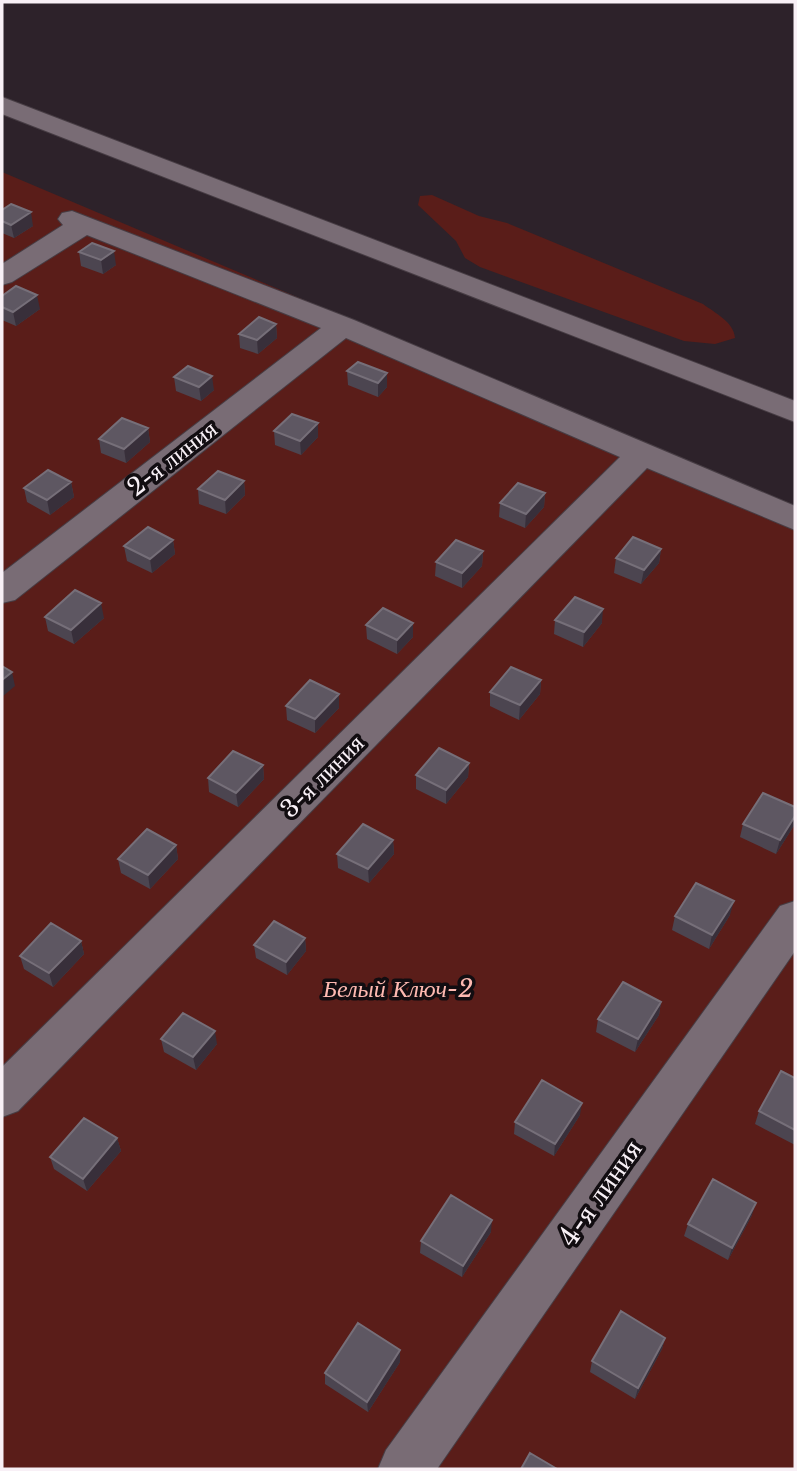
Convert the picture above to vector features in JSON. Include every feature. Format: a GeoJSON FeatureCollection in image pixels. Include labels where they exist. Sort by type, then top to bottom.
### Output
{"type":"FeatureCollection","features":[{"type":"Feature","properties":{"kind":"street"},"geometry":{"type":"LineString","coordinates":[[2,105],[795,412]]}},
{"type":"Feature","properties":{"kind":"street"},"geometry":{"type":"LineString","coordinates":[[2,276],[78,222],[343,327],[795,519]]}},
{"type":"Feature","properties":{"kind":"street","name":"2-я линия"},"geometry":{"type":"LineString","coordinates":[[2,590],[343,327]]}},
{"type":"Feature","properties":{"kind":"street","name":"3-я линия"},"geometry":{"type":"LineString","coordinates":[[2,1097],[642,454]]}},
{"type":"Feature","properties":{"kind":"street","name":"4-я линия"},"geometry":{"type":"LineString","coordinates":[[405,1469],[795,918]]}},
{"type":"Feature","properties":{"kind":"green space","name":"Белый Ключ-2"},"geometry":{"type":"Polygon","coordinates":[[[2,172],[795,508],[795,1469],[2,1469],[2,172]]]}},
{"type":"Feature","properties":{"kind":"green space"},"geometry":{"type":"Polygon","coordinates":[[[432,195],[703,304],[728,323],[735,338],[715,344],[684,341],[480,267],[465,258],[456,241],[418,205],[420,196],[432,195]]]}},
{"type":"Feature","properties":{"kind":"building"},"geometry":{"type":"Polygon","coordinates":[[[11,204],[31,212],[11,225],[2,221],[2,210],[11,204]]]}},
{"type":"Feature","properties":{"kind":"building"},"geometry":{"type":"Polygon","coordinates":[[[92,243],[114,251],[101,260],[79,252],[92,243]]]}},
{"type":"Feature","properties":{"kind":"building"},"geometry":{"type":"Polygon","coordinates":[[[16,286],[37,295],[13,312],[2,307],[2,296],[16,286]]]}},
{"type":"Feature","properties":{"kind":"building"},"geometry":{"type":"Polygon","coordinates":[[[259,317],[276,324],[257,340],[239,334],[259,317]]]}},
{"type":"Feature","properties":{"kind":"building"},"geometry":{"type":"Polygon","coordinates":[[[358,362],[387,373],[378,383],[347,371],[358,362]]]}},
{"type":"Feature","properties":{"kind":"building"},"geometry":{"type":"Polygon","coordinates":[[[188,366],[212,376],[199,387],[174,377],[188,366]]]}},
{"type":"Feature","properties":{"kind":"building"},"geometry":{"type":"Polygon","coordinates":[[[292,414],[318,423],[300,441],[274,431],[292,414]]]}},
{"type":"Feature","properties":{"kind":"building"},"geometry":{"type":"Polygon","coordinates":[[[122,418],[148,428],[124,449],[99,439],[122,418]]]}},
{"type":"Feature","properties":{"kind":"building"},"geometry":{"type":"Polygon","coordinates":[[[48,470],[71,482],[47,500],[24,488],[48,470]]]}},
{"type":"Feature","properties":{"kind":"building"},"geometry":{"type":"Polygon","coordinates":[[[218,471],[244,481],[225,500],[198,489],[218,471]]]}},
{"type":"Feature","properties":{"kind":"building"},"geometry":{"type":"Polygon","coordinates":[[[518,483],[545,493],[526,514],[500,503],[518,483]]]}},
{"type":"Feature","properties":{"kind":"building"},"geometry":{"type":"Polygon","coordinates":[[[148,527],[173,540],[150,559],[124,546],[148,527]]]}},
{"type":"Feature","properties":{"kind":"building"},"geometry":{"type":"Polygon","coordinates":[[[633,537],[661,549],[644,570],[616,558],[633,537]]]}},
{"type":"Feature","properties":{"kind":"building"},"geometry":{"type":"Polygon","coordinates":[[[456,540],[483,551],[462,573],[436,562],[456,540]]]}},
{"type":"Feature","properties":{"kind":"building"},"geometry":{"type":"Polygon","coordinates":[[[75,590],[101,603],[71,630],[45,617],[75,590]]]}},
{"type":"Feature","properties":{"kind":"building"},"geometry":{"type":"Polygon","coordinates":[[[575,597],[603,609],[584,632],[555,620],[575,597]]]}},
{"type":"Feature","properties":{"kind":"building"},"geometry":{"type":"Polygon","coordinates":[[[383,608],[413,623],[397,640],[366,625],[383,608]]]}},
{"type":"Feature","properties":{"kind":"building"},"geometry":{"type":"Polygon","coordinates":[[[2,666],[12,672],[2,680],[2,666]]]}},
{"type":"Feature","properties":{"kind":"building"},"geometry":{"type":"Polygon","coordinates":[[[511,667],[541,680],[520,705],[490,692],[511,667]]]}},
{"type":"Feature","properties":{"kind":"building"},"geometry":{"type":"Polygon","coordinates":[[[310,680],[339,694],[315,719],[286,706],[310,680]]]}},
{"type":"Feature","properties":{"kind":"building"},"geometry":{"type":"Polygon","coordinates":[[[439,748],[469,763],[446,790],[416,775],[439,748]]]}},
{"type":"Feature","properties":{"kind":"building"},"geometry":{"type":"Polygon","coordinates":[[[233,751],[263,765],[236,793],[208,778],[233,751]]]}},
{"type":"Feature","properties":{"kind":"building"},"geometry":{"type":"Polygon","coordinates":[[[763,793],[795,807],[795,816],[780,840],[743,824],[763,793]]]}},
{"type":"Feature","properties":{"kind":"building"},"geometry":{"type":"Polygon","coordinates":[[[363,824],[393,840],[368,869],[337,854],[363,824]]]}},
{"type":"Feature","properties":{"kind":"building"},"geometry":{"type":"Polygon","coordinates":[[[147,829],[176,845],[148,875],[118,859],[147,829]]]}},
{"type":"Feature","properties":{"kind":"building"},"geometry":{"type":"Polygon","coordinates":[[[696,883],[734,901],[712,935],[675,916],[696,883]]]}},
{"type":"Feature","properties":{"kind":"building"},"geometry":{"type":"Polygon","coordinates":[[[274,921],[305,938],[286,962],[254,945],[274,921]]]}},
{"type":"Feature","properties":{"kind":"building"},"geometry":{"type":"Polygon","coordinates":[[[51,923],[81,941],[49,973],[20,956],[51,923]]]}},
{"type":"Feature","properties":{"kind":"building"},"geometry":{"type":"Polygon","coordinates":[[[623,982],[661,1002],[638,1039],[598,1019],[623,982]]]}},
{"type":"Feature","properties":{"kind":"building"},"geometry":{"type":"Polygon","coordinates":[[[183,1013],[215,1031],[193,1057],[161,1039],[183,1013]]]}},
{"type":"Feature","properties":{"kind":"building"},"geometry":{"type":"Polygon","coordinates":[[[781,1071],[795,1078],[795,1130],[759,1111],[781,1071]]]}},
{"type":"Feature","properties":{"kind":"building"},"geometry":{"type":"Polygon","coordinates":[[[542,1080],[582,1103],[555,1144],[515,1122],[542,1080]]]}},
{"type":"Feature","properties":{"kind":"building"},"geometry":{"type":"Polygon","coordinates":[[[84,1118],[117,1138],[83,1179],[50,1157],[84,1118]]]}},
{"type":"Feature","properties":{"kind":"building"},"geometry":{"type":"Polygon","coordinates":[[[713,1179],[756,1203],[732,1248],[688,1224],[713,1179]]]}},
{"type":"Feature","properties":{"kind":"building"},"geometry":{"type":"Polygon","coordinates":[[[451,1195],[492,1220],[463,1266],[421,1241],[451,1195]]]}},
{"type":"Feature","properties":{"kind":"building"},"geometry":{"type":"Polygon","coordinates":[[[621,1311],[665,1338],[638,1388],[592,1361],[621,1311]]]}},
{"type":"Feature","properties":{"kind":"building"},"geometry":{"type":"Polygon","coordinates":[[[358,1323],[400,1350],[367,1402],[325,1373],[358,1323]]]}},
{"type":"Feature","properties":{"kind":"building"},"geometry":{"type":"Polygon","coordinates":[[[530,1453],[557,1469],[521,1469],[530,1453]]]}}]}
